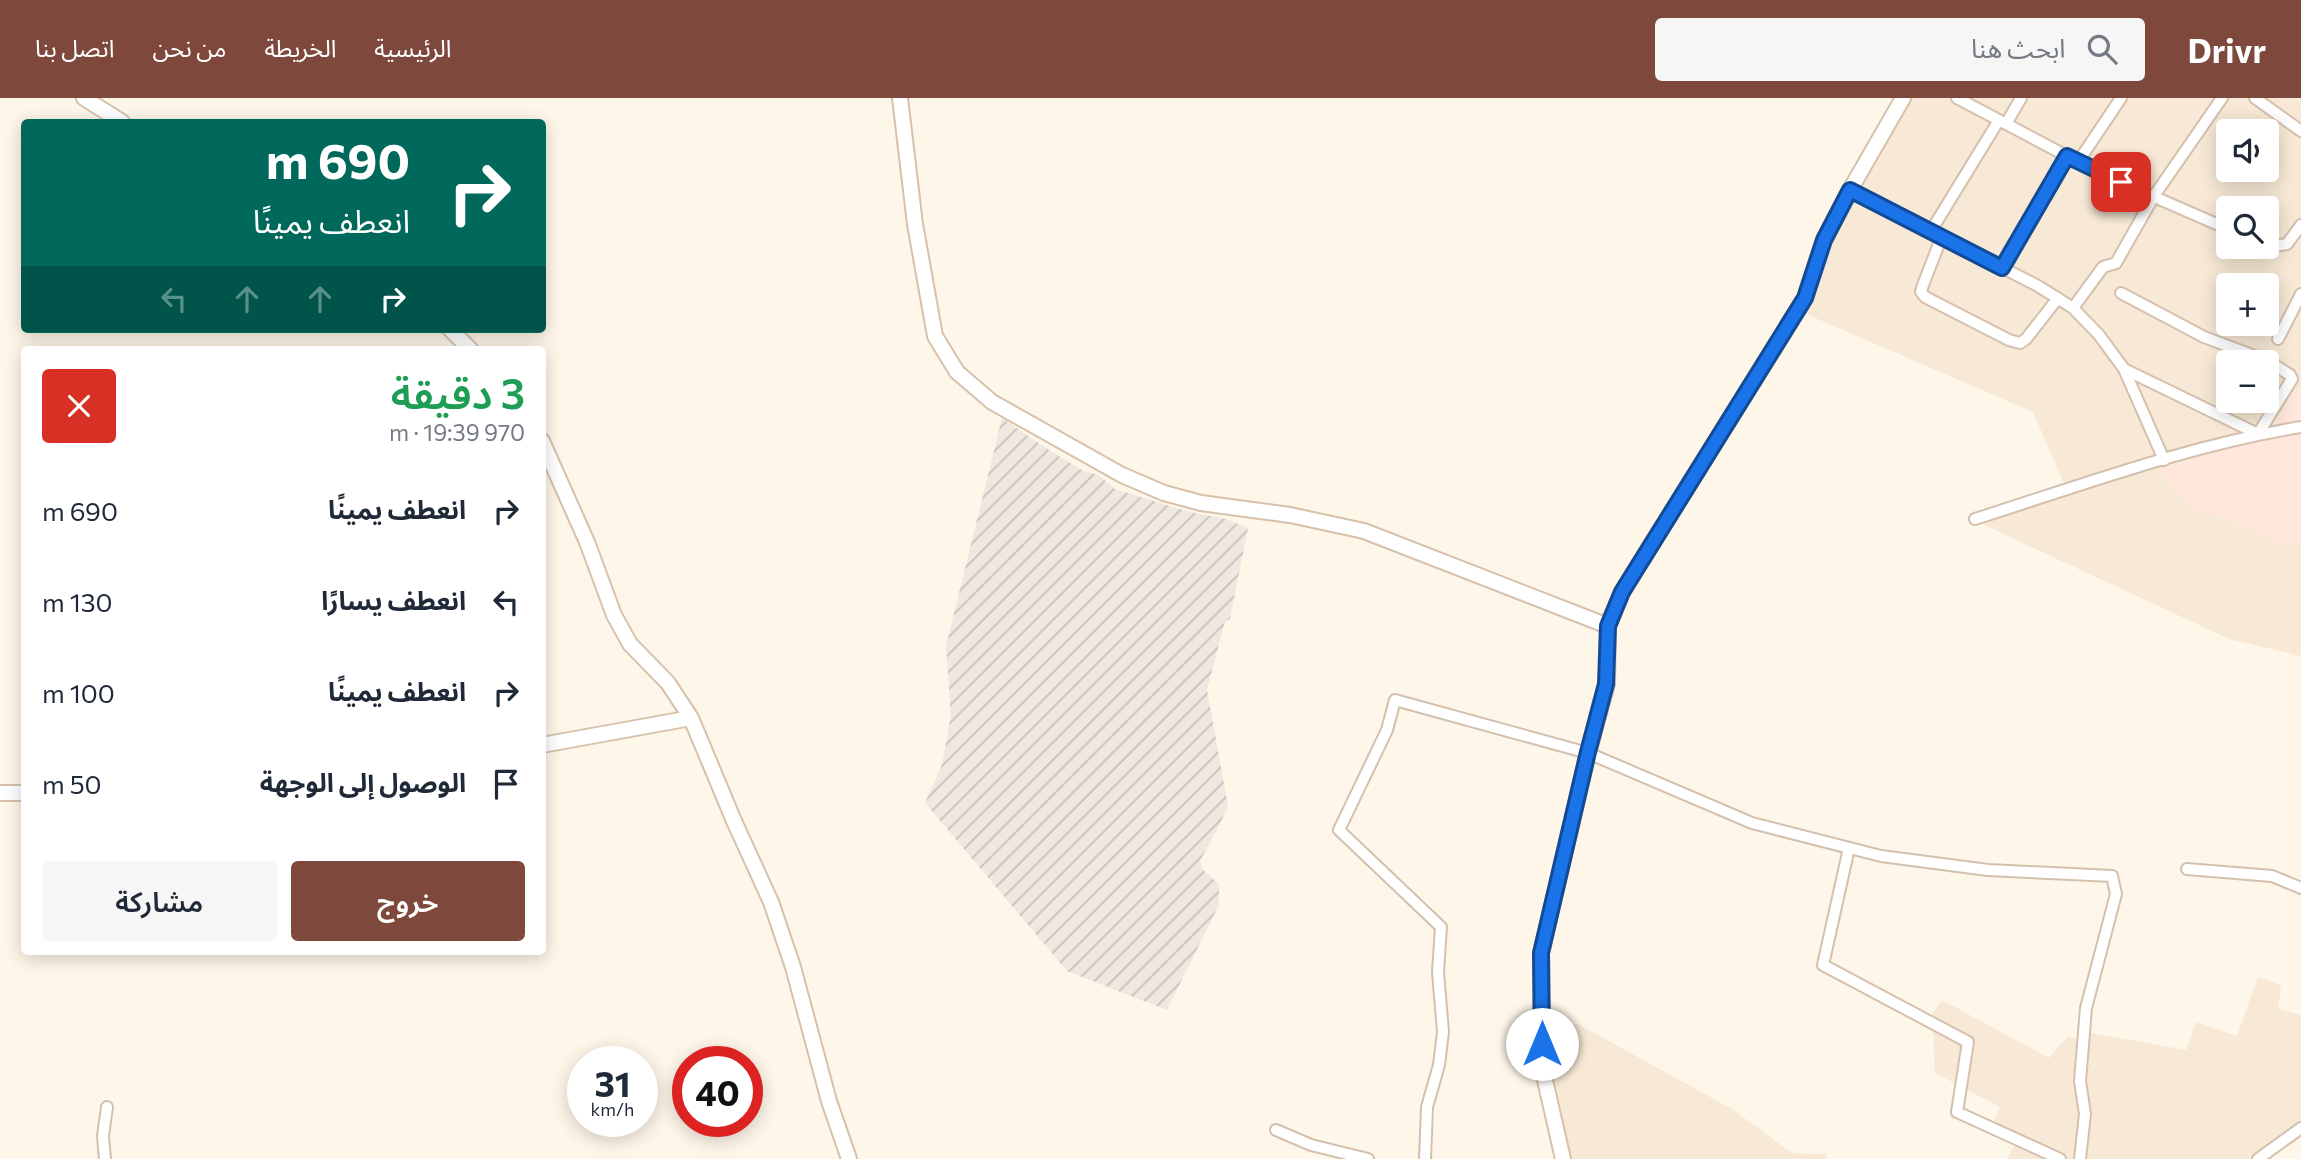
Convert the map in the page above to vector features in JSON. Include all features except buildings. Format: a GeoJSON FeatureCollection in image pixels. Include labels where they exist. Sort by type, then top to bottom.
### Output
{"type":"FeatureCollection","features":[{"type":"Feature","properties":{"kind":"street"},"geometry":{"type":"LineString","coordinates":[[85,98],[117,119]]}},
{"type":"Feature","properties":{"kind":"street"},"geometry":{"type":"LineString","coordinates":[[900,98],[915,224],[935,336],[957,372],[992,402],[1122,475],[1164,493],[1201,503],[1290,515],[1364,531],[1608,626]]}},
{"type":"Feature","properties":{"kind":"street"},"geometry":{"type":"LineString","coordinates":[[1563,1159],[1542,1067],[1541,953],[1606,684],[1608,626],[1622,592],[1805,298],[1824,240],[1903,98]]}},
{"type":"Feature","properties":{"kind":"street"},"geometry":{"type":"LineString","coordinates":[[1957,98],[2078,162],[2216,224]]}},
{"type":"Feature","properties":{"kind":"street"},"geometry":{"type":"LineString","coordinates":[[2021,98],[2003,122],[1936,234],[1921,292],[1925,297],[2016,343],[2026,339],[2059,298]]}},
{"type":"Feature","properties":{"kind":"street"},"geometry":{"type":"LineString","coordinates":[[2078,162],[2121,98]]}},
{"type":"Feature","properties":{"kind":"street"},"geometry":{"type":"LineString","coordinates":[[2073,308],[2103,267],[2116,263],[2154,196],[2222,98]]}},
{"type":"Feature","properties":{"kind":"street"},"geometry":{"type":"LineString","coordinates":[[2255,98],[2301,131]]}},
{"type":"Feature","properties":{"kind":"street"},"geometry":{"type":"LineString","coordinates":[[2002,268],[2067,156]]}},
{"type":"Feature","properties":{"kind":"street"},"geometry":{"type":"LineString","coordinates":[[1850,190],[2059,298],[2073,308],[2099,335],[2124,369],[2164,460]]}},
{"type":"Feature","properties":{"kind":"street"},"geometry":{"type":"LineString","coordinates":[[2279,244],[2287,244],[2298,237],[2301,225]]}},
{"type":"Feature","properties":{"kind":"street"},"geometry":{"type":"LineString","coordinates":[[2121,293],[2204,337],[2268,361],[2290,375],[2290,385],[2258,434]]}},
{"type":"Feature","properties":{"kind":"street"},"geometry":{"type":"LineString","coordinates":[[2278,339],[2301,294]]}},
{"type":"Feature","properties":{"kind":"street"},"geometry":{"type":"LineString","coordinates":[[454,333],[467,346]]}},
{"type":"Feature","properties":{"kind":"street"},"geometry":{"type":"LineString","coordinates":[[2124,369],[2258,434]]}},
{"type":"Feature","properties":{"kind":"street"},"geometry":{"type":"LineString","coordinates":[[1975,519],[2164,460],[2258,434],[2301,427]]}},
{"type":"Feature","properties":{"kind":"street"},"geometry":{"type":"LineString","coordinates":[[546,450],[622,629],[630,645],[668,683],[691,718],[771,902],[793,967],[829,1101],[849,1159]]}},
{"type":"Feature","properties":{"kind":"street"},"geometry":{"type":"LineString","coordinates":[[1425,1159],[1427,1107],[1439,1065],[1443,1032],[1438,972],[1441,927],[1339,831],[1387,730],[1395,700],[1588,752],[1752,823],[1881,856],[1988,870],[2112,876],[2116,894],[2086,1008],[2080,1081],[2085,1114],[2080,1159]]}},
{"type":"Feature","properties":{"kind":"street"},"geometry":{"type":"LineString","coordinates":[[546,743],[691,718]]}},
{"type":"Feature","properties":{"kind":"street"},"geometry":{"type":"LineString","coordinates":[[0,793],[21,793]]}},
{"type":"Feature","properties":{"kind":"street"},"geometry":{"type":"LineString","coordinates":[[1849,848],[1823,965],[1968,1042],[1957,1112],[2060,1159]]}},
{"type":"Feature","properties":{"kind":"street"},"geometry":{"type":"LineString","coordinates":[[2187,869],[2273,876],[2301,888]]}},
{"type":"Feature","properties":{"kind":"street"},"geometry":{"type":"LineString","coordinates":[[105,1159],[103,1136],[107,1107]]}},
{"type":"Feature","properties":{"kind":"street"},"geometry":{"type":"LineString","coordinates":[[2258,1159],[2301,1128]]}},
{"type":"Feature","properties":{"kind":"street"},"geometry":{"type":"LineString","coordinates":[[1276,1130],[1311,1145],[1368,1159]]}},
{"type":"Feature","properties":{"kind":"shaded area"},"geometry":{"type":"Polygon","coordinates":[[[1902,98],[2301,98],[2301,656],[2229,639],[1980,523],[2069,495],[2033,412],[1806,314],[1802,299],[1902,98]]]}},
{"type":"Feature","properties":{"kind":"shaded area"},"geometry":{"type":"Polygon","coordinates":[[[2301,386],[2301,544],[2293,547],[2187,505],[2159,469],[2261,440],[2301,386]]]}},
{"type":"Feature","properties":{"kind":"shaded area"},"geometry":{"type":"Polygon","coordinates":[[[1002,418],[1082,470],[1098,475],[1115,489],[1189,512],[1226,519],[1248,528],[1230,619],[1225,621],[1207,690],[1228,806],[1200,861],[1203,870],[1219,884],[1219,905],[1167,1010],[1067,971],[925,803],[942,765],[951,715],[946,646],[1002,418]]]}},
{"type":"Feature","properties":{"kind":"shaded area"},"geometry":{"type":"Polygon","coordinates":[[[2258,977],[2281,985],[2278,1009],[2301,1015],[2301,1122],[2250,1159],[2083,1159],[2090,1116],[2084,1074],[2091,1033],[2186,1050],[2196,1022],[2237,1036],[2258,977]]]}},
{"type":"Feature","properties":{"kind":"shaded area"},"geometry":{"type":"Polygon","coordinates":[[[1942,1000],[2049,1058],[2068,1036],[2082,1041],[2074,1091],[2081,1099],[2077,1159],[2007,1159],[2016,1142],[1991,1130],[2000,1107],[1935,1073],[1932,1014],[1942,1000]]]}},
{"type":"Feature","properties":{"kind":"shaded area"},"geometry":{"type":"Polygon","coordinates":[[[1556,1023],[1578,1024],[1732,1109],[1792,1153],[1827,1154],[1826,1159],[1565,1159],[1552,1091],[1550,1056],[1556,1023]]]}},
{"type":"Feature","properties":{"kind":"route"},"geometry":{"type":"LineString","coordinates":[[1542,1044],[1541,953],[1606,684],[1608,626],[1622,592],[1805,298],[1824,240],[1850,190],[2002,268],[2067,156],[2121,182]]}}]}
